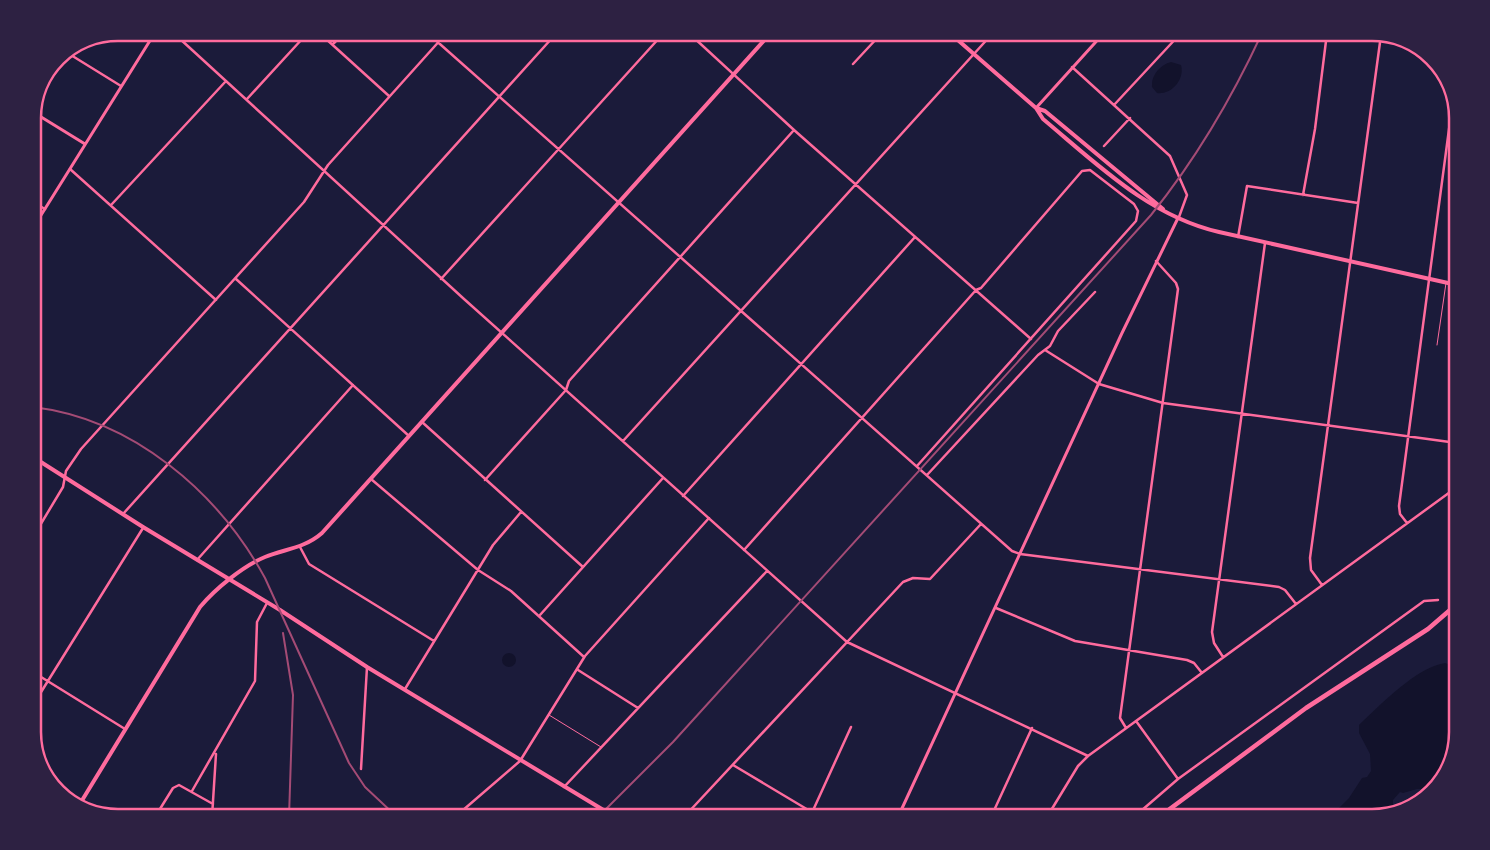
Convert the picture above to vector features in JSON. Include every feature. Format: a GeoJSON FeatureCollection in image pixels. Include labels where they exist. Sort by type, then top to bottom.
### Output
{"type":"FeatureCollection","features":[{"type":"Feature","properties":{"kind":"main road"},"geometry":{"type":"LineString","coordinates":[[83,799],[200,607],[209,596],[260,559],[300,547],[322,534],[765,41]]}},
{"type":"Feature","properties":{"kind":"main road"},"geometry":{"type":"LineString","coordinates":[[959,41],[1036,108],[1043,119],[1114,178],[1152,205],[1178,218],[1206,229],[1238,237],[1449,283]]}},
{"type":"Feature","properties":{"kind":"main road"},"geometry":{"type":"LineString","coordinates":[[1036,108],[1045,111],[1166,212]]}},
{"type":"Feature","properties":{"kind":"main road"},"geometry":{"type":"LineString","coordinates":[[41,463],[143,528],[267,602],[367,666],[600,809]]}},
{"type":"Feature","properties":{"kind":"main road"},"geometry":{"type":"LineString","coordinates":[[1171,809],[1306,708],[1428,629],[1449,612]]}},
{"type":"Feature","properties":{"kind":"street"},"geometry":{"type":"LineString","coordinates":[[41,215],[150,41]]}},
{"type":"Feature","properties":{"kind":"street"},"geometry":{"type":"LineString","coordinates":[[181,41],[383,226],[847,642],[1088,756]]}},
{"type":"Feature","properties":{"kind":"street"},"geometry":{"type":"LineString","coordinates":[[247,100],[299,41]]}},
{"type":"Feature","properties":{"kind":"street"},"geometry":{"type":"LineString","coordinates":[[329,41],[389,96]]}},
{"type":"Feature","properties":{"kind":"street"},"geometry":{"type":"LineString","coordinates":[[333,44],[336,41]]}},
{"type":"Feature","properties":{"kind":"street"},"geometry":{"type":"LineString","coordinates":[[123,514],[549,41]]}},
{"type":"Feature","properties":{"kind":"street"},"geometry":{"type":"LineString","coordinates":[[441,278],[656,41]]}},
{"type":"Feature","properties":{"kind":"street"},"geometry":{"type":"LineString","coordinates":[[697,41],[794,130],[1031,339]]}},
{"type":"Feature","properties":{"kind":"street"},"geometry":{"type":"LineString","coordinates":[[853,64],[874,41]]}},
{"type":"Feature","properties":{"kind":"street"},"geometry":{"type":"LineString","coordinates":[[623,441],[985,41]]}},
{"type":"Feature","properties":{"kind":"street"},"geometry":{"type":"LineString","coordinates":[[1036,108],[1096,41]]}},
{"type":"Feature","properties":{"kind":"street"},"geometry":{"type":"LineString","coordinates":[[1114,105],[1174,41]]}},
{"type":"Feature","properties":{"kind":"street"},"geometry":{"type":"LineString","coordinates":[[1303,194],[1315,129],[1326,41]]}},
{"type":"Feature","properties":{"kind":"street"},"geometry":{"type":"LineString","coordinates":[[1322,585],[1311,570],[1310,562],[1380,42]]}},
{"type":"Feature","properties":{"kind":"street"},"geometry":{"type":"LineString","coordinates":[[41,524],[63,487],[66,471],[82,450],[304,202],[325,172],[389,96],[438,43],[1010,549],[1020,554],[1279,587],[1285,590],[1296,604]]}},
{"type":"Feature","properties":{"kind":"street"},"geometry":{"type":"LineString","coordinates":[[73,56],[121,86]]}},
{"type":"Feature","properties":{"kind":"street"},"geometry":{"type":"LineString","coordinates":[[902,809],[1156,260],[1178,218],[1187,195],[1176,165],[1170,156],[1072,67]]}},
{"type":"Feature","properties":{"kind":"street"},"geometry":{"type":"LineString","coordinates":[[112,204],[226,81]]}},
{"type":"Feature","properties":{"kind":"street"},"geometry":{"type":"LineString","coordinates":[[41,117],[85,144]]}},
{"type":"Feature","properties":{"kind":"street"},"geometry":{"type":"LineString","coordinates":[[1104,146],[1130,118]]}},
{"type":"Feature","properties":{"kind":"street"},"geometry":{"type":"LineString","coordinates":[[486,480],[566,390],[569,381],[794,130]]}},
{"type":"Feature","properties":{"kind":"street"},"geometry":{"type":"LineString","coordinates":[[1407,523],[1400,514],[1399,506],[1449,130]]}},
{"type":"Feature","properties":{"kind":"street"},"geometry":{"type":"LineString","coordinates":[[70,168],[216,300]]}},
{"type":"Feature","properties":{"kind":"street"},"geometry":{"type":"LineString","coordinates":[[744,550],[976,290],[980,288],[1082,171],[1090,170],[1134,204],[1139,213],[1136,222],[916,466]]}},
{"type":"Feature","properties":{"kind":"street"},"geometry":{"type":"LineString","coordinates":[[1238,237],[1248,186],[1358,203]]}},
{"type":"Feature","properties":{"kind":"street"},"geometry":{"type":"LineString","coordinates":[[41,207],[45,209]]}},
{"type":"Feature","properties":{"kind":"street"},"geometry":{"type":"LineString","coordinates":[[683,496],[915,238]]}},
{"type":"Feature","properties":{"kind":"street"},"geometry":{"type":"LineString","coordinates":[[1223,657],[1215,646],[1212,636],[1265,243]]}},
{"type":"Feature","properties":{"kind":"street"},"geometry":{"type":"LineString","coordinates":[[1126,728],[1120,718],[1178,289],[1176,283],[1156,260]]}},
{"type":"Feature","properties":{"kind":"street"},"geometry":{"type":"LineString","coordinates":[[236,279],[409,436]]}},
{"type":"Feature","properties":{"kind":"street"},"geometry":{"type":"LineString","coordinates":[[928,475],[1050,346],[1058,331],[1095,292]]}},
{"type":"Feature","properties":{"kind":"street"},"geometry":{"type":"LineString","coordinates":[[1045,350],[1099,384],[1163,403],[1449,443]]}},
{"type":"Feature","properties":{"kind":"street"},"geometry":{"type":"LineString","coordinates":[[197,560],[353,385]]}},
{"type":"Feature","properties":{"kind":"street"},"geometry":{"type":"LineString","coordinates":[[422,422],[583,567]]}},
{"type":"Feature","properties":{"kind":"street"},"geometry":{"type":"LineString","coordinates":[[371,478],[478,570],[511,591],[584,657]]}},
{"type":"Feature","properties":{"kind":"street"},"geometry":{"type":"LineString","coordinates":[[540,616],[663,478]]}},
{"type":"Feature","properties":{"kind":"street"},"geometry":{"type":"LineString","coordinates":[[1052,809],[1078,766],[1088,756],[1449,493]]}},
{"type":"Feature","properties":{"kind":"street"},"geometry":{"type":"LineString","coordinates":[[405,689],[493,545],[521,512]]}},
{"type":"Feature","properties":{"kind":"street"},"geometry":{"type":"LineString","coordinates":[[465,809],[520,761],[584,657],[709,518]]}},
{"type":"Feature","properties":{"kind":"street"},"geometry":{"type":"LineString","coordinates":[[692,809],[903,582],[913,578],[926,580],[934,577],[981,524]]}},
{"type":"Feature","properties":{"kind":"street"},"geometry":{"type":"LineString","coordinates":[[41,691],[143,528]]}},
{"type":"Feature","properties":{"kind":"street"},"geometry":{"type":"LineString","coordinates":[[300,547],[309,564],[434,641]]}},
{"type":"Feature","properties":{"kind":"street"},"geometry":{"type":"LineString","coordinates":[[564,787],[767,571]]}},
{"type":"Feature","properties":{"kind":"street"},"geometry":{"type":"LineString","coordinates":[[1144,809],[1178,779],[1423,601],[1438,600]]}},
{"type":"Feature","properties":{"kind":"street"},"geometry":{"type":"LineString","coordinates":[[192,791],[255,681],[257,622],[267,602]]}},
{"type":"Feature","properties":{"kind":"street"},"geometry":{"type":"LineString","coordinates":[[996,608],[1074,641],[1187,660],[1194,663],[1202,673]]}},
{"type":"Feature","properties":{"kind":"street"},"geometry":{"type":"LineString","coordinates":[[361,769],[367,666]]}},
{"type":"Feature","properties":{"kind":"street"},"geometry":{"type":"LineString","coordinates":[[578,669],[638,708]]}},
{"type":"Feature","properties":{"kind":"street"},"geometry":{"type":"LineString","coordinates":[[41,677],[126,730]]}},
{"type":"Feature","properties":{"kind":"street"},"geometry":{"type":"LineString","coordinates":[[1136,721],[1178,779]]}},
{"type":"Feature","properties":{"kind":"street"},"geometry":{"type":"LineString","coordinates":[[814,809],[851,727]]}},
{"type":"Feature","properties":{"kind":"street"},"geometry":{"type":"LineString","coordinates":[[995,809],[1032,728]]}},
{"type":"Feature","properties":{"kind":"street"},"geometry":{"type":"LineString","coordinates":[[213,809],[216,752]]}},
{"type":"Feature","properties":{"kind":"street"},"geometry":{"type":"LineString","coordinates":[[733,765],[805,809]]}},
{"type":"Feature","properties":{"kind":"street"},"geometry":{"type":"LineString","coordinates":[[161,809],[175,786],[179,785],[213,804]]}},
{"type":"Feature","properties":{"kind":"lane"},"geometry":{"type":"LineString","coordinates":[[1437,345],[1446,282]]}},
{"type":"Feature","properties":{"kind":"lane"},"geometry":{"type":"LineString","coordinates":[[550,715],[602,747]]}},
{"type":"Feature","properties":{"kind":"shaded area"},"geometry":{"type":"Polygon","coordinates":[[[1171,62],[1181,65],[1182,70],[1179,81],[1172,89],[1163,93],[1157,93],[1152,87],[1153,78],[1160,68],[1171,62]]]}},
{"type":"Feature","properties":{"kind":"shaded area"},"geometry":{"type":"Polygon","coordinates":[[[506,653],[512,653],[516,660],[512,667],[506,667],[502,663],[502,657],[506,653]]]}},
{"type":"Feature","properties":{"kind":"shaded area"},"geometry":{"type":"Polygon","coordinates":[[[1445,663],[1449,664],[1449,732],[1443,761],[1433,779],[1423,789],[1400,792],[1393,800],[1393,805],[1391,806],[1372,809],[1338,809],[1349,798],[1362,778],[1367,777],[1371,771],[1370,754],[1359,733],[1359,725],[1399,688],[1434,666],[1445,663]]]}},
{"type":"Feature","properties":{"kind":"railway"},"geometry":{"type":"LineString","coordinates":[[606,809],[673,742],[1151,215],[1198,150],[1226,104],[1258,41]]}},
{"type":"Feature","properties":{"kind":"railway"},"geometry":{"type":"LineString","coordinates":[[41,409],[70,414],[105,427],[138,444],[169,465],[197,489],[223,517],[246,546],[265,578],[349,763],[365,787],[388,809]]}},
{"type":"Feature","properties":{"kind":"railway"},"geometry":{"type":"LineString","coordinates":[[283,633],[293,695],[289,809]]}}]}
